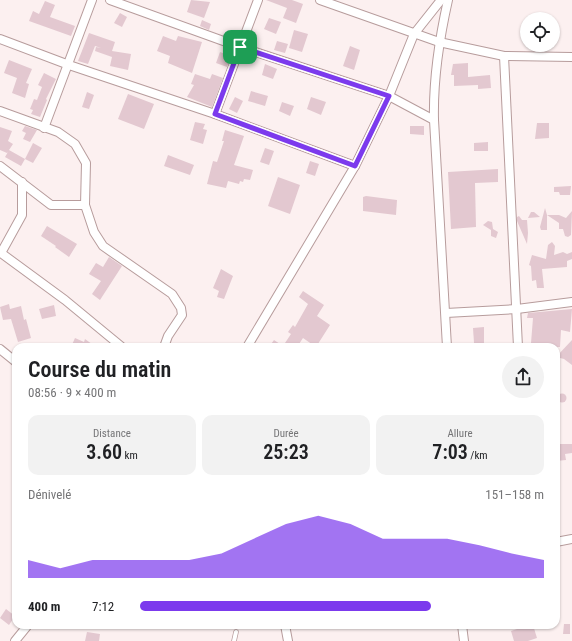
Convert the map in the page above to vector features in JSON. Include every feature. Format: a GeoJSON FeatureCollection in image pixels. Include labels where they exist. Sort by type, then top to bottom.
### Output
{"type":"FeatureCollection","features":[{"type":"Feature","properties":{"kind":"street"},"geometry":{"type":"LineString","coordinates":[[44,128],[69,65],[92,0]]}},
{"type":"Feature","properties":{"kind":"street"},"geometry":{"type":"LineString","coordinates":[[110,0],[240,47],[389,96],[434,120]]}},
{"type":"Feature","properties":{"kind":"street"},"geometry":{"type":"LineString","coordinates":[[215,114],[258,0]]}},
{"type":"Feature","properties":{"kind":"street"},"geometry":{"type":"LineString","coordinates":[[320,0],[439,42],[504,56],[572,57]]}},
{"type":"Feature","properties":{"kind":"street"},"geometry":{"type":"LineString","coordinates":[[249,343],[355,166],[389,96],[414,34],[441,0]]}},
{"type":"Feature","properties":{"kind":"street"},"geometry":{"type":"LineString","coordinates":[[447,343],[433,88],[439,42],[448,0]]}},
{"type":"Feature","properties":{"kind":"street"},"geometry":{"type":"LineString","coordinates":[[0,39],[69,65],[215,114],[355,166]]}},
{"type":"Feature","properties":{"kind":"street"},"geometry":{"type":"LineString","coordinates":[[504,56],[518,343]]}},
{"type":"Feature","properties":{"kind":"street"},"geometry":{"type":"LineString","coordinates":[[0,111],[58,132],[75,144],[86,163],[85,205],[94,232],[103,246],[172,294],[181,308],[182,315],[168,336],[165,343]]}},
{"type":"Feature","properties":{"kind":"street"},"geometry":{"type":"LineString","coordinates":[[0,166],[51,205],[85,205]]}},
{"type":"Feature","properties":{"kind":"street"},"geometry":{"type":"LineString","coordinates":[[22,182],[22,215],[0,253],[65,300],[117,343]]}},
{"type":"Feature","properties":{"kind":"street"},"geometry":{"type":"LineString","coordinates":[[446,313],[572,302]]}},
{"type":"Feature","properties":{"kind":"street"},"geometry":{"type":"LineString","coordinates":[[0,349],[12,359]]}},
{"type":"Feature","properties":{"kind":"street"},"geometry":{"type":"LineString","coordinates":[[560,541],[572,539]]}},
{"type":"Feature","properties":{"kind":"street"},"geometry":{"type":"LineString","coordinates":[[15,641],[25,629]]}},
{"type":"Feature","properties":{"kind":"street"},"geometry":{"type":"LineString","coordinates":[[286,629],[288,641]]}},
{"type":"Feature","properties":{"kind":"street"},"geometry":{"type":"LineString","coordinates":[[462,629],[464,641]]}},
{"type":"Feature","properties":{"kind":"lane"},"geometry":{"type":"LineString","coordinates":[[234,641],[236,632]]}},
{"type":"Feature","properties":{"kind":"building"},"geometry":{"type":"Polygon","coordinates":[[[191,0],[210,2],[204,18],[187,12],[191,0]]]}},
{"type":"Feature","properties":{"kind":"building"},"geometry":{"type":"Polygon","coordinates":[[[266,0],[292,0],[303,4],[296,23],[283,18],[287,8],[266,0]]]}},
{"type":"Feature","properties":{"kind":"building"},"geometry":{"type":"Polygon","coordinates":[[[45,1],[55,5],[50,17],[75,26],[71,36],[29,21],[33,11],[39,14],[45,1]]]}},
{"type":"Feature","properties":{"kind":"building"},"geometry":{"type":"Polygon","coordinates":[[[120,13],[127,17],[122,27],[114,23],[120,13]]]}},
{"type":"Feature","properties":{"kind":"building"},"geometry":{"type":"Polygon","coordinates":[[[269,18],[281,22],[276,34],[264,29],[269,18]]]}},
{"type":"Feature","properties":{"kind":"building"},"geometry":{"type":"Polygon","coordinates":[[[202,20],[211,24],[209,30],[200,26],[202,20]]]}},
{"type":"Feature","properties":{"kind":"building"},"geometry":{"type":"Polygon","coordinates":[[[294,30],[308,34],[302,52],[289,48],[294,30]]]}},
{"type":"Feature","properties":{"kind":"building"},"geometry":{"type":"Polygon","coordinates":[[[89,33],[115,42],[112,51],[131,54],[128,70],[110,66],[112,57],[95,51],[96,47],[101,48],[95,46],[88,64],[78,61],[89,33]]]}},
{"type":"Feature","properties":{"kind":"building"},"geometry":{"type":"Polygon","coordinates":[[[163,36],[176,41],[178,36],[202,42],[192,73],[168,63],[170,56],[157,51],[163,36]]]}},
{"type":"Feature","properties":{"kind":"building"},"geometry":{"type":"Polygon","coordinates":[[[277,41],[288,44],[285,53],[274,50],[277,41]]]}},
{"type":"Feature","properties":{"kind":"building"},"geometry":{"type":"Polygon","coordinates":[[[350,46],[360,50],[354,70],[343,66],[350,46]]]}},
{"type":"Feature","properties":{"kind":"building"},"geometry":{"type":"Polygon","coordinates":[[[220,52],[231,56],[227,67],[216,63],[220,52]]]}},
{"type":"Feature","properties":{"kind":"building"},"geometry":{"type":"Polygon","coordinates":[[[9,60],[32,69],[26,83],[29,84],[25,98],[12,93],[17,78],[4,73],[9,60]]]}},
{"type":"Feature","properties":{"kind":"building"},"geometry":{"type":"Polygon","coordinates":[[[468,63],[468,77],[490,75],[491,88],[478,89],[478,85],[454,86],[454,75],[451,75],[453,64],[468,63]]]}},
{"type":"Feature","properties":{"kind":"building"},"geometry":{"type":"Polygon","coordinates":[[[265,64],[277,69],[273,79],[262,75],[265,64]]]}},
{"type":"Feature","properties":{"kind":"building"},"geometry":{"type":"Polygon","coordinates":[[[44,73],[56,79],[46,99],[47,100],[40,117],[31,114],[33,110],[30,109],[34,99],[37,100],[42,87],[38,85],[44,73]]]}},
{"type":"Feature","properties":{"kind":"building"},"geometry":{"type":"Polygon","coordinates":[[[195,74],[210,79],[212,74],[223,78],[212,107],[187,97],[194,85],[191,84],[195,74]]]}},
{"type":"Feature","properties":{"kind":"building"},"geometry":{"type":"Polygon","coordinates":[[[251,91],[268,96],[265,106],[248,101],[251,91]]]}},
{"type":"Feature","properties":{"kind":"building"},"geometry":{"type":"Polygon","coordinates":[[[87,92],[94,95],[89,109],[82,107],[87,92]]]}},
{"type":"Feature","properties":{"kind":"building"},"geometry":{"type":"Polygon","coordinates":[[[128,94],[154,104],[144,129],[118,119],[128,94]]]}},
{"type":"Feature","properties":{"kind":"building"},"geometry":{"type":"Polygon","coordinates":[[[235,97],[243,101],[237,113],[229,109],[235,97]]]}},
{"type":"Feature","properties":{"kind":"building"},"geometry":{"type":"Polygon","coordinates":[[[311,97],[326,102],[321,115],[307,109],[311,97]]]}},
{"type":"Feature","properties":{"kind":"building"},"geometry":{"type":"Polygon","coordinates":[[[282,102],[294,106],[290,116],[279,111],[282,102]]]}},
{"type":"Feature","properties":{"kind":"building"},"geometry":{"type":"Polygon","coordinates":[[[195,122],[205,124],[203,129],[207,130],[203,144],[190,140],[195,122]]]}},
{"type":"Feature","properties":{"kind":"building"},"geometry":{"type":"Polygon","coordinates":[[[537,123],[549,123],[549,138],[535,139],[537,123]]]}},
{"type":"Feature","properties":{"kind":"building"},"geometry":{"type":"Polygon","coordinates":[[[25,126],[37,130],[30,142],[23,139],[26,133],[22,131],[25,126]]]}},
{"type":"Feature","properties":{"kind":"building"},"geometry":{"type":"Polygon","coordinates":[[[410,126],[424,126],[424,135],[410,134],[410,126]]]}},
{"type":"Feature","properties":{"kind":"building"},"geometry":{"type":"Polygon","coordinates":[[[0,127],[12,131],[8,141],[13,144],[9,150],[25,159],[21,166],[5,157],[8,152],[7,153],[0,150],[0,127]]]}},
{"type":"Feature","properties":{"kind":"building"},"geometry":{"type":"Polygon","coordinates":[[[225,130],[244,136],[234,165],[253,170],[250,180],[244,179],[243,182],[240,181],[239,184],[228,181],[226,188],[207,184],[213,161],[217,162],[224,141],[222,141],[225,130]]]}},
{"type":"Feature","properties":{"kind":"building"},"geometry":{"type":"Polygon","coordinates":[[[488,142],[488,151],[474,151],[474,143],[488,142]]]}},
{"type":"Feature","properties":{"kind":"building"},"geometry":{"type":"Polygon","coordinates":[[[33,143],[42,148],[33,163],[25,159],[33,143]]]}},
{"type":"Feature","properties":{"kind":"building"},"geometry":{"type":"Polygon","coordinates":[[[265,148],[274,151],[269,165],[260,162],[265,148]]]}},
{"type":"Feature","properties":{"kind":"building"},"geometry":{"type":"Polygon","coordinates":[[[168,155],[194,165],[190,175],[164,166],[168,155]]]}},
{"type":"Feature","properties":{"kind":"building"},"geometry":{"type":"Polygon","coordinates":[[[310,161],[319,164],[315,176],[306,173],[310,161]]]}},
{"type":"Feature","properties":{"kind":"building"},"geometry":{"type":"Polygon","coordinates":[[[498,169],[498,182],[475,183],[476,227],[451,229],[448,172],[498,169]]]}},
{"type":"Feature","properties":{"kind":"building"},"geometry":{"type":"Polygon","coordinates":[[[278,177],[300,185],[290,214],[268,206],[278,177]]]}},
{"type":"Feature","properties":{"kind":"building"},"geometry":{"type":"Polygon","coordinates":[[[571,186],[570,195],[560,195],[559,192],[554,192],[554,187],[571,186]]]}},
{"type":"Feature","properties":{"kind":"building"},"geometry":{"type":"Polygon","coordinates":[[[366,196],[397,200],[396,215],[363,211],[363,197],[366,196]]]}},
{"type":"Feature","properties":{"kind":"building"},"geometry":{"type":"Polygon","coordinates":[[[545,208],[547,215],[547,230],[541,230],[540,227],[545,208]]]}},
{"type":"Feature","properties":{"kind":"building"},"geometry":{"type":"Polygon","coordinates":[[[572,211],[571,235],[568,237],[565,236],[563,229],[559,229],[559,223],[547,215],[559,215],[566,218],[572,211]]]}},
{"type":"Feature","properties":{"kind":"building"},"geometry":{"type":"Polygon","coordinates":[[[531,212],[534,212],[540,217],[528,218],[531,212]]]}},
{"type":"Feature","properties":{"kind":"building"},"geometry":{"type":"Polygon","coordinates":[[[519,216],[522,220],[527,220],[527,244],[517,221],[517,217],[519,216]]]}},
{"type":"Feature","properties":{"kind":"building"},"geometry":{"type":"Polygon","coordinates":[[[488,221],[492,222],[493,229],[498,232],[496,238],[491,236],[491,230],[483,225],[488,221]]]}},
{"type":"Feature","properties":{"kind":"building"},"geometry":{"type":"Polygon","coordinates":[[[47,226],[77,244],[69,257],[41,236],[47,226]]]}},
{"type":"Feature","properties":{"kind":"building"},"geometry":{"type":"Polygon","coordinates":[[[552,242],[555,246],[554,255],[563,252],[567,254],[572,252],[572,259],[567,261],[567,267],[542,269],[544,288],[537,288],[536,280],[532,281],[531,266],[529,265],[532,255],[546,259],[548,245],[552,242]]]}},
{"type":"Feature","properties":{"kind":"building"},"geometry":{"type":"Polygon","coordinates":[[[109,257],[122,266],[100,300],[92,294],[101,281],[89,274],[96,263],[103,267],[109,257]]]}},
{"type":"Feature","properties":{"kind":"building"},"geometry":{"type":"Polygon","coordinates":[[[221,269],[233,276],[224,299],[217,297],[219,291],[213,288],[221,269]]]}},
{"type":"Feature","properties":{"kind":"building"},"geometry":{"type":"Polygon","coordinates":[[[303,291],[324,305],[317,316],[330,325],[319,343],[310,343],[303,338],[300,343],[285,343],[291,334],[288,332],[293,325],[295,327],[308,304],[299,297],[303,291]]]}},
{"type":"Feature","properties":{"kind":"building"},"geometry":{"type":"Polygon","coordinates":[[[9,304],[10,309],[21,306],[24,320],[26,319],[31,338],[18,342],[11,319],[3,320],[0,307],[9,304]]]}},
{"type":"Feature","properties":{"kind":"building"},"geometry":{"type":"Polygon","coordinates":[[[54,305],[56,316],[42,319],[39,309],[54,305]]]}},
{"type":"Feature","properties":{"kind":"building"},"geometry":{"type":"Polygon","coordinates":[[[572,309],[570,332],[561,330],[560,347],[560,343],[531,343],[533,318],[527,318],[528,313],[572,309]]]}},
{"type":"Feature","properties":{"kind":"building"},"geometry":{"type":"Polygon","coordinates":[[[484,327],[484,343],[474,343],[473,328],[484,327]]]}},
{"type":"Feature","properties":{"kind":"building"},"geometry":{"type":"Polygon","coordinates":[[[75,338],[84,342],[85,339],[90,343],[73,343],[75,338]]]}},
{"type":"Feature","properties":{"kind":"building"},"geometry":{"type":"Polygon","coordinates":[[[572,340],[572,365],[560,358],[560,353],[572,340]]]}},
{"type":"Feature","properties":{"kind":"building"},"geometry":{"type":"Polygon","coordinates":[[[560,394],[564,394],[566,396],[566,400],[564,402],[560,402],[560,394]]]}},
{"type":"Feature","properties":{"kind":"building"},"geometry":{"type":"Polygon","coordinates":[[[560,444],[572,444],[572,453],[565,454],[566,460],[560,461],[560,444]]]}},
{"type":"Feature","properties":{"kind":"building"},"geometry":{"type":"Polygon","coordinates":[[[6,609],[12,614],[12,620],[9,625],[0,618],[6,609]]]}},
{"type":"Feature","properties":{"kind":"building"},"geometry":{"type":"Polygon","coordinates":[[[564,624],[570,624],[570,634],[563,634],[564,624]]]}},
{"type":"Feature","properties":{"kind":"building"},"geometry":{"type":"Polygon","coordinates":[[[517,629],[534,629],[537,638],[528,641],[514,641],[511,631],[517,629]]]}},
{"type":"Feature","properties":{"kind":"building"},"geometry":{"type":"Polygon","coordinates":[[[87,632],[100,634],[99,641],[85,641],[87,632]]]}},
{"type":"Feature","properties":{"kind":"route"},"geometry":{"type":"LineString","coordinates":[[240,47],[389,96],[355,166],[215,114],[240,47]]}}]}
